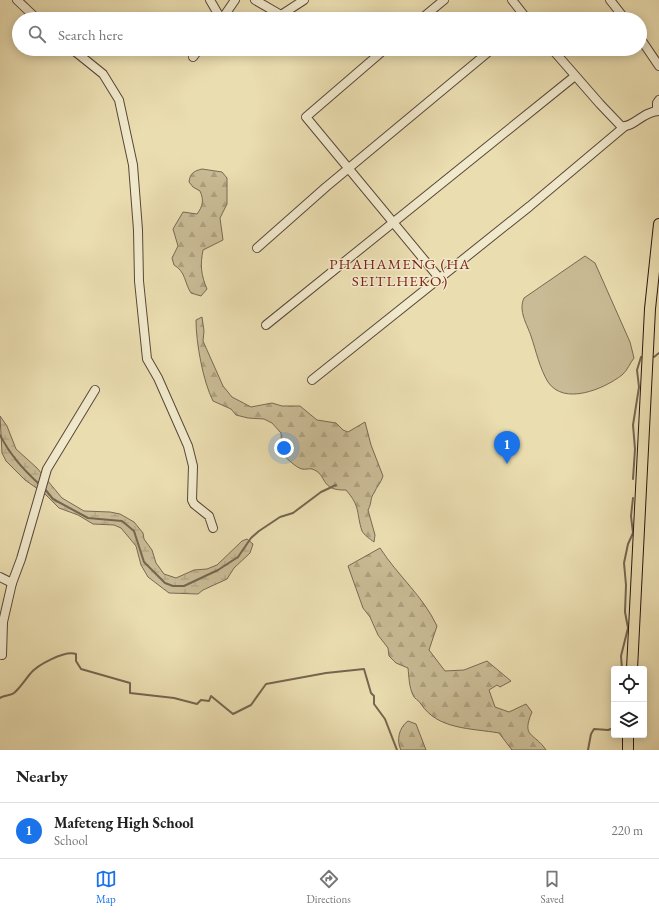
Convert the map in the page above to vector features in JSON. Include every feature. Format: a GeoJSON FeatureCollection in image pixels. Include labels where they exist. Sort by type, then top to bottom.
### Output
{"type":"FeatureCollection","features":[{"type":"Feature","properties":{"kind":"main road"},"geometry":{"type":"LineString","coordinates":[[632,666],[650,309],[659,224]]}},
{"type":"Feature","properties":{"kind":"main road"},"geometry":{"type":"LineString","coordinates":[[628,738],[628,750]]}},
{"type":"Feature","properties":{"kind":"street"},"geometry":{"type":"LineString","coordinates":[[17,0],[30,12]]}},
{"type":"Feature","properties":{"kind":"street"},"geometry":{"type":"LineString","coordinates":[[210,0],[218,12]]}},
{"type":"Feature","properties":{"kind":"street"},"geometry":{"type":"LineString","coordinates":[[226,12],[234,0]]}},
{"type":"Feature","properties":{"kind":"street"},"geometry":{"type":"LineString","coordinates":[[255,0],[276,12]]}},
{"type":"Feature","properties":{"kind":"street"},"geometry":{"type":"LineString","coordinates":[[286,12],[304,0]]}},
{"type":"Feature","properties":{"kind":"street"},"geometry":{"type":"LineString","coordinates":[[429,12],[444,0]]}},
{"type":"Feature","properties":{"kind":"street"},"geometry":{"type":"LineString","coordinates":[[512,0],[521,12]]}},
{"type":"Feature","properties":{"kind":"street"},"geometry":{"type":"LineString","coordinates":[[610,0],[619,12]]}},
{"type":"Feature","properties":{"kind":"street"},"geometry":{"type":"LineString","coordinates":[[647,48],[659,66]]}},
{"type":"Feature","properties":{"kind":"street"},"geometry":{"type":"LineString","coordinates":[[81,56],[103,74],[119,100],[134,165],[139,281],[147,359],[158,378],[188,446],[193,466],[192,500],[194,504],[209,516],[213,528]]}},
{"type":"Feature","properties":{"kind":"street"},"geometry":{"type":"LineString","coordinates":[[377,56],[306,117],[440,279]]}},
{"type":"Feature","properties":{"kind":"street"},"geometry":{"type":"LineString","coordinates":[[257,248],[348,169],[484,56]]}},
{"type":"Feature","properties":{"kind":"street"},"geometry":{"type":"LineString","coordinates":[[558,56],[619,125],[624,127]]}},
{"type":"Feature","properties":{"kind":"street"},"geometry":{"type":"LineString","coordinates":[[266,325],[575,76]]}},
{"type":"Feature","properties":{"kind":"street"},"geometry":{"type":"LineString","coordinates":[[312,380],[440,279],[624,127],[629,126],[646,114],[658,111],[657,103],[659,100]]}},
{"type":"Feature","properties":{"kind":"street"},"geometry":{"type":"LineString","coordinates":[[2,655],[3,622],[12,583],[47,469],[96,390]]}},
{"type":"Feature","properties":{"kind":"street"},"geometry":{"type":"LineString","coordinates":[[0,577],[12,583]]}},
{"type":"Feature","properties":{"kind":"green space"},"geometry":{"type":"Polygon","coordinates":[[[202,169],[222,172],[227,178],[227,204],[220,218],[223,240],[203,250],[202,270],[203,279],[207,289],[201,296],[191,293],[183,274],[174,265],[172,258],[178,246],[173,229],[183,212],[197,214],[202,206],[200,191],[193,187],[189,182],[190,176],[193,173],[202,169]]]}},
{"type":"Feature","properties":{"kind":"green space"},"geometry":{"type":"Polygon","coordinates":[[[585,256],[595,263],[630,342],[634,358],[624,373],[595,390],[574,394],[564,393],[555,389],[545,377],[524,317],[522,303],[524,298],[585,256]]]}},
{"type":"Feature","properties":{"kind":"green space"},"geometry":{"type":"Polygon","coordinates":[[[202,317],[204,331],[203,341],[223,386],[232,397],[251,407],[272,403],[282,406],[300,406],[317,420],[336,423],[343,430],[348,432],[365,422],[371,445],[383,476],[371,499],[368,510],[375,535],[374,542],[362,531],[356,506],[346,490],[337,490],[332,488],[325,482],[317,471],[299,468],[282,454],[281,433],[272,423],[264,419],[248,418],[236,415],[231,409],[213,401],[203,373],[197,340],[196,320],[202,317]]]}},
{"type":"Feature","properties":{"kind":"green space"},"geometry":{"type":"Polygon","coordinates":[[[0,416],[7,426],[16,449],[37,468],[62,498],[84,511],[120,514],[134,522],[143,533],[144,539],[152,550],[156,563],[164,574],[176,578],[194,570],[207,569],[217,565],[242,541],[247,539],[253,544],[250,553],[234,568],[227,579],[203,590],[198,594],[169,593],[148,577],[141,565],[136,546],[121,528],[114,525],[93,524],[78,515],[59,508],[45,494],[25,480],[6,461],[2,453],[0,416]]]}},
{"type":"Feature","properties":{"kind":"green space"},"geometry":{"type":"Polygon","coordinates":[[[380,548],[425,605],[437,626],[429,650],[445,671],[464,670],[487,661],[511,681],[500,687],[497,685],[489,690],[495,707],[509,712],[526,704],[532,712],[529,720],[528,731],[542,744],[546,750],[512,750],[499,733],[456,726],[436,719],[414,698],[410,685],[408,668],[396,663],[389,656],[388,648],[378,635],[370,617],[363,608],[348,566],[380,548]]]}},
{"type":"Feature","properties":{"kind":"green space"},"geometry":{"type":"Polygon","coordinates":[[[408,721],[416,724],[426,750],[401,750],[399,746],[399,734],[402,727],[408,721]]]}},
{"type":"Feature","properties":{"kind":"waterway"},"geometry":{"type":"LineString","coordinates":[[654,357],[659,353]]}},
{"type":"Feature","properties":{"kind":"waterway"},"geometry":{"type":"LineString","coordinates":[[633,479],[635,449],[633,425],[639,387],[637,370],[641,357]]}},
{"type":"Feature","properties":{"kind":"waterway"},"geometry":{"type":"LineString","coordinates":[[0,435],[17,461],[39,484]]}},
{"type":"Feature","properties":{"kind":"waterway"},"geometry":{"type":"LineString","coordinates":[[44,488],[53,499],[88,518],[122,521],[134,531],[144,562],[165,583],[173,586],[184,586],[218,570],[238,557],[251,538],[259,531],[280,517],[293,513],[321,492],[336,485]]}},
{"type":"Feature","properties":{"kind":"waterway"},"geometry":{"type":"LineString","coordinates":[[622,666],[621,656],[628,628],[625,612],[626,585],[624,563],[628,544],[633,533],[631,516],[633,498]]}},
{"type":"Feature","properties":{"kind":"waterway"},"geometry":{"type":"LineString","coordinates":[[0,698],[14,693],[34,670],[45,663],[58,656],[71,653],[76,654],[76,661],[81,669],[130,683],[130,693],[174,698],[197,704],[201,700],[209,701],[211,696],[233,714],[251,705],[266,684],[326,673],[364,669],[371,693],[374,696],[374,704],[385,719],[397,750]]}},
{"type":"Feature","properties":{"kind":"waterway"},"geometry":{"type":"LineString","coordinates":[[588,750],[591,734],[594,729],[611,729]]}},
{"type":"Feature","properties":{"kind":"place","name":"Mafeteng High School"},"geometry":{"type":"Point","coordinates":[507,464]}},
{"type":"Feature","properties":{"kind":"district","name":"PHAHAMENG (HA SEITLHEKO)"},"geometry":{"type":"Point","coordinates":[400,272]}}]}
